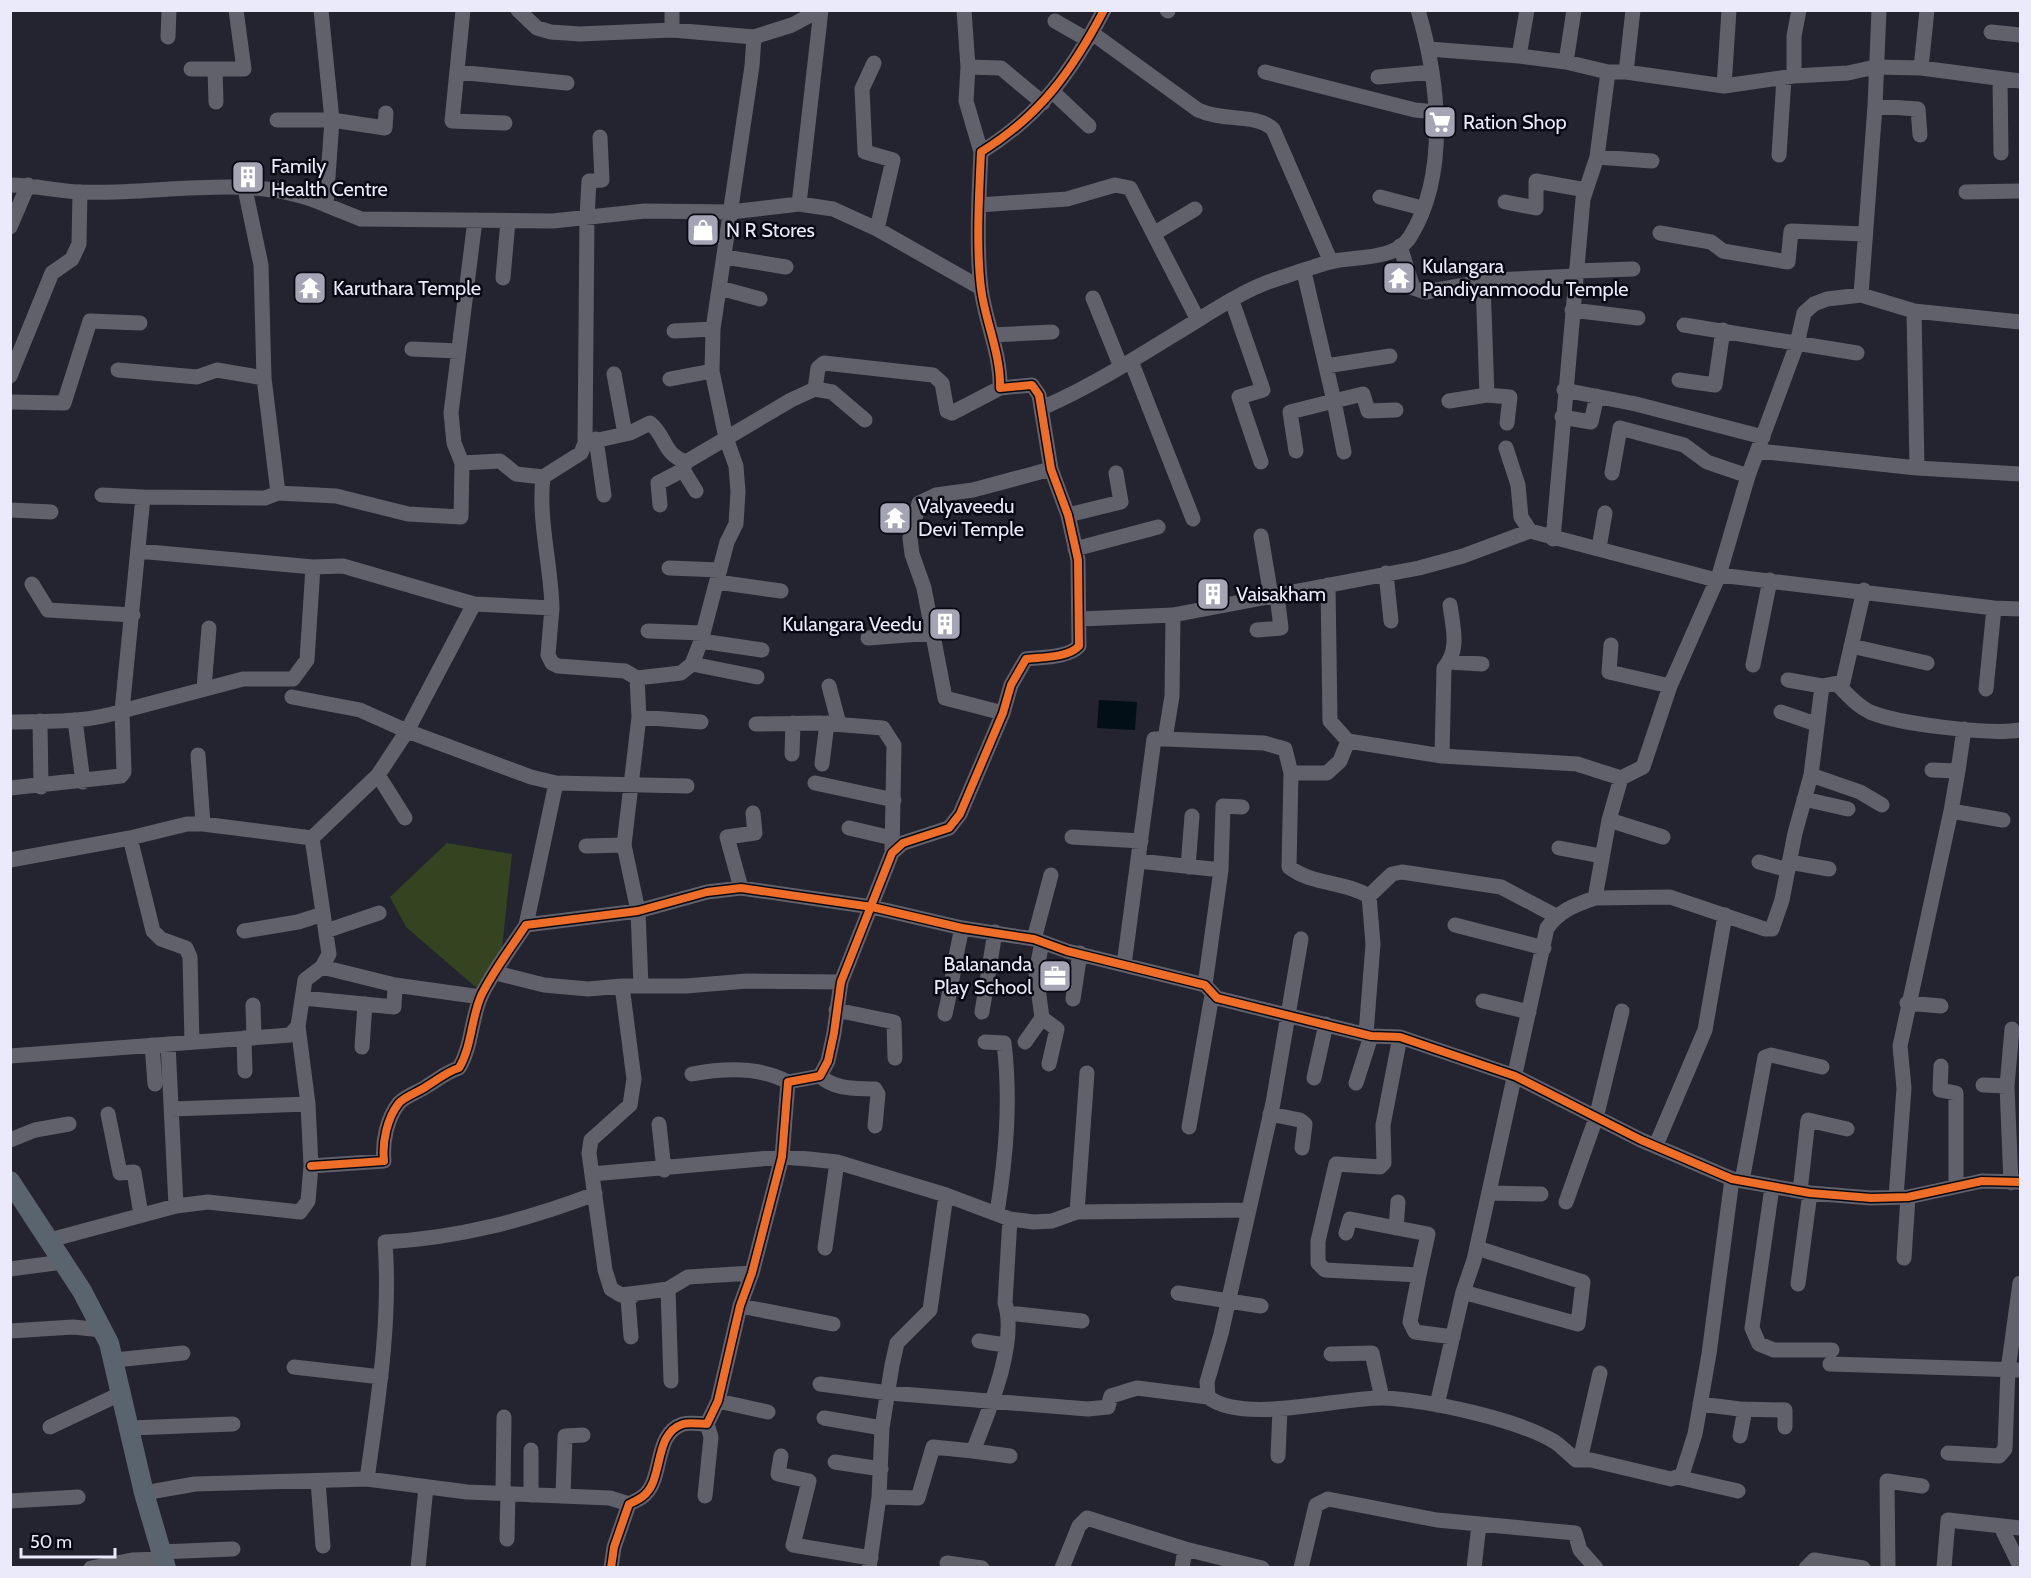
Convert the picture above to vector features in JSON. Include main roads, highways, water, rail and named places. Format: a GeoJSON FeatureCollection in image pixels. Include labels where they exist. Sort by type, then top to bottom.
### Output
{"type":"FeatureCollection","features":[{"type":"Feature","properties":{"kind":"main road"},"geometry":{"type":"LineString","coordinates":[[11,1183],[63,1262],[102,1330],[115,1360],[144,1493],[163,1560]]}},
{"type":"Feature","properties":{"kind":"place","name":"Ration Shop"},"geometry":{"type":"Point","coordinates":[1440,122]}},
{"type":"Feature","properties":{"kind":"place","name":"Family Health Centre"},"geometry":{"type":"Point","coordinates":[248,177]}},
{"type":"Feature","properties":{"kind":"place","name":"N R Stores"},"geometry":{"type":"Point","coordinates":[703,230]}},
{"type":"Feature","properties":{"kind":"place","name":"Kulangara Pandiyanmoodu Temple"},"geometry":{"type":"Point","coordinates":[1399,278]}},
{"type":"Feature","properties":{"kind":"place","name":"Karuthara Temple"},"geometry":{"type":"Point","coordinates":[310,288]}},
{"type":"Feature","properties":{"kind":"place","name":"Valyaveedu Devi Temple"},"geometry":{"type":"Point","coordinates":[895,518]}},
{"type":"Feature","properties":{"kind":"place","name":"Vaisakham"},"geometry":{"type":"Point","coordinates":[1213,594]}},
{"type":"Feature","properties":{"kind":"place","name":"Kulangara Veedu"},"geometry":{"type":"Point","coordinates":[945,624]}},
{"type":"Feature","properties":{"kind":"place","name":"Balananda Play School"},"geometry":{"type":"Point","coordinates":[1055,976]}}]}
